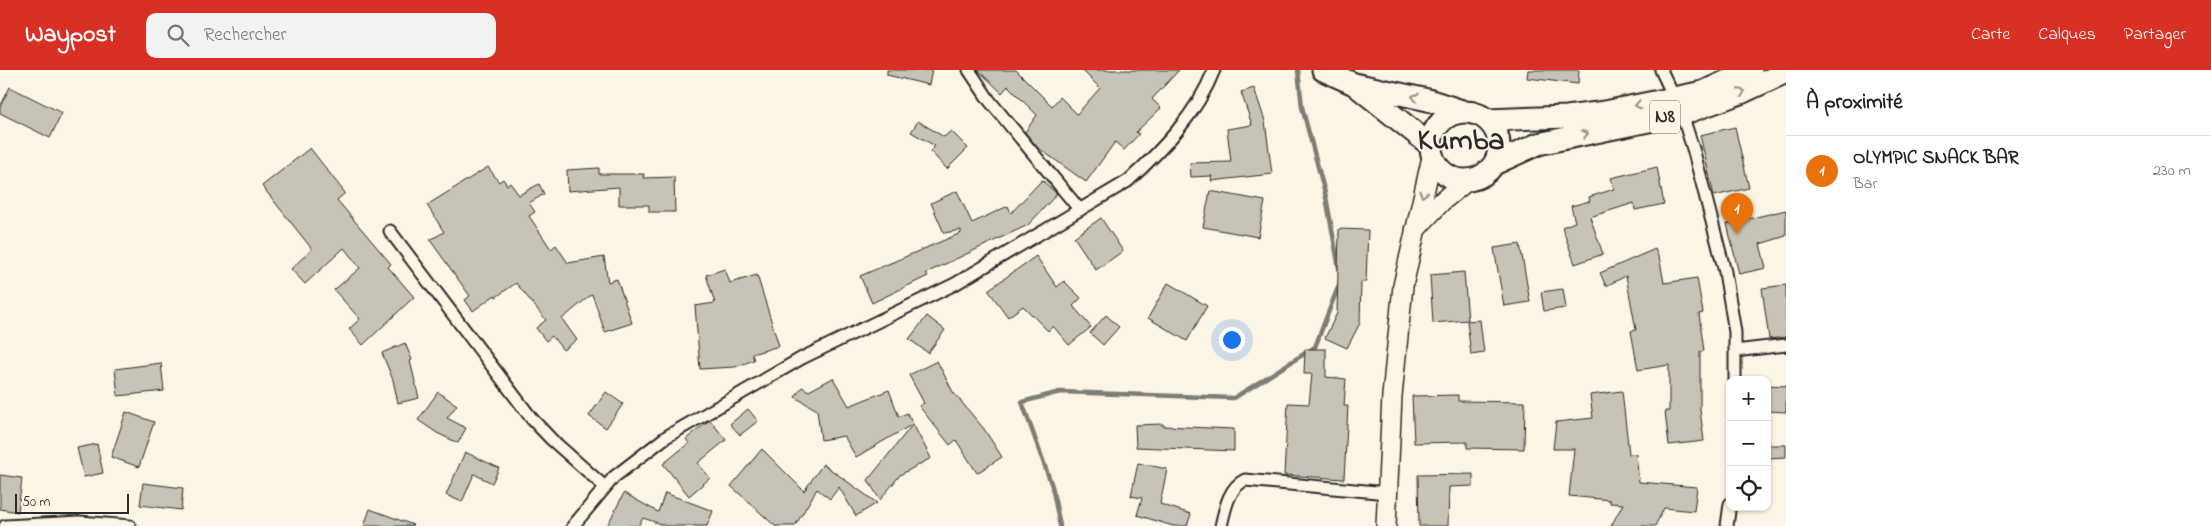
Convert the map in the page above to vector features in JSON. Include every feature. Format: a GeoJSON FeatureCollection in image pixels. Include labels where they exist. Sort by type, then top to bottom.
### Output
{"type":"FeatureCollection","features":[{"type":"Feature","properties":{"kind":"highway"},"geometry":{"type":"LineString","coordinates":[[1323,70],[1354,84],[1428,100],[1471,112],[1487,120],[1495,129],[1499,140],[1499,153],[1494,164],[1478,178],[1468,180],[1456,179],[1446,175],[1438,167],[1431,151],[1354,84]]}},
{"type":"Feature","properties":{"kind":"highway","name":"N8"},"geometry":{"type":"LineString","coordinates":[[1487,120],[1567,117],[1678,106],[1739,72]]}},
{"type":"Feature","properties":{"kind":"highway","name":"N8"},"geometry":{"type":"LineString","coordinates":[[1494,164],[1538,144],[1678,106],[1743,92],[1786,72]]}},
{"type":"Feature","properties":{"kind":"highway"},"geometry":{"type":"LineString","coordinates":[[1431,151],[1433,132],[1440,122],[1450,114],[1462,111]]}},
{"type":"Feature","properties":{"kind":"main road"},"geometry":{"type":"LineString","coordinates":[[1386,526],[1392,396],[1403,286],[1431,151]]}},
{"type":"Feature","properties":{"kind":"main road"},"geometry":{"type":"LineString","coordinates":[[1414,231],[1441,202],[1468,180]]}},
{"type":"Feature","properties":{"kind":"street"},"geometry":{"type":"LineString","coordinates":[[969,70],[989,100],[1080,210]]}},
{"type":"Feature","properties":{"kind":"street"},"geometry":{"type":"LineString","coordinates":[[573,526],[614,477],[666,437],[802,358],[955,284],[1128,181],[1152,159],[1182,125],[1209,83],[1214,70]]}},
{"type":"Feature","properties":{"kind":"street"},"geometry":{"type":"LineString","coordinates":[[1661,70],[1678,106],[1694,152],[1725,272],[1735,332],[1736,376]]}},
{"type":"Feature","properties":{"kind":"street"},"geometry":{"type":"LineString","coordinates":[[390,231],[532,419],[605,488]]}},
{"type":"Feature","properties":{"kind":"street"},"geometry":{"type":"LineString","coordinates":[[1735,351],[1786,345]]}},
{"type":"Feature","properties":{"kind":"street"},"geometry":{"type":"LineString","coordinates":[[1222,526],[1232,490],[1238,483],[1245,480],[1388,493]]}},
{"type":"Feature","properties":{"kind":"street"},"geometry":{"type":"LineString","coordinates":[[1727,526],[1729,511]]}},
{"type":"Feature","properties":{"kind":"street"},"geometry":{"type":"LineString","coordinates":[[5,526],[80,522],[130,526]]}},
{"type":"Feature","properties":{"kind":"building"},"geometry":{"type":"Polygon","coordinates":[[[887,70],[932,70],[929,85],[887,75],[887,70]]]}},
{"type":"Feature","properties":{"kind":"building"},"geometry":{"type":"Polygon","coordinates":[[[978,70],[1016,70],[1052,106],[1060,97],[1077,114],[1100,88],[1082,70],[1179,70],[1152,99],[1161,108],[1136,132],[1139,134],[1124,150],[1115,142],[1086,182],[1037,147],[1025,132],[1037,115],[1008,86],[1002,93],[978,70]]]}},
{"type":"Feature","properties":{"kind":"building"},"geometry":{"type":"Polygon","coordinates":[[[1528,70],[1579,70],[1578,84],[1527,78],[1528,70]]]}},
{"type":"Feature","properties":{"kind":"building"},"geometry":{"type":"Polygon","coordinates":[[[10,87],[62,113],[50,138],[0,113],[0,107],[10,87]]]}},
{"type":"Feature","properties":{"kind":"building"},"geometry":{"type":"Polygon","coordinates":[[[1254,88],[1265,121],[1272,174],[1211,181],[1212,176],[1191,177],[1190,163],[1231,162],[1227,129],[1252,125],[1241,92],[1254,88]]]}},
{"type":"Feature","properties":{"kind":"building"},"geometry":{"type":"Polygon","coordinates":[[[918,121],[944,137],[951,131],[968,148],[947,169],[930,151],[935,146],[911,132],[918,121]]]}},
{"type":"Feature","properties":{"kind":"building"},"geometry":{"type":"Polygon","coordinates":[[[1735,127],[1749,188],[1714,196],[1700,135],[1735,127]]]}},
{"type":"Feature","properties":{"kind":"building"},"geometry":{"type":"Polygon","coordinates":[[[310,148],[345,193],[337,200],[391,264],[388,267],[414,297],[363,345],[349,329],[360,319],[334,290],[360,268],[344,248],[305,284],[291,269],[312,249],[262,186],[310,148]]]}},
{"type":"Feature","properties":{"kind":"building"},"geometry":{"type":"Polygon","coordinates":[[[488,167],[499,182],[503,179],[507,185],[510,183],[519,195],[539,184],[544,194],[529,203],[535,212],[529,216],[551,249],[556,245],[568,263],[604,257],[608,282],[617,279],[632,323],[605,332],[592,294],[562,319],[577,340],[563,350],[552,336],[546,341],[536,328],[546,320],[516,283],[473,311],[465,300],[470,296],[430,240],[444,232],[427,205],[488,167]]]}},
{"type":"Feature","properties":{"kind":"building"},"geometry":{"type":"Polygon","coordinates":[[[1657,167],[1664,204],[1635,210],[1634,203],[1590,217],[1603,254],[1575,264],[1562,227],[1575,222],[1571,206],[1590,201],[1589,197],[1614,189],[1611,178],[1657,167]]]}},
{"type":"Feature","properties":{"kind":"building"},"geometry":{"type":"Polygon","coordinates":[[[599,168],[599,174],[644,174],[643,178],[674,177],[675,212],[649,212],[649,205],[619,205],[619,187],[568,191],[567,170],[599,168]]]}},
{"type":"Feature","properties":{"kind":"building"},"geometry":{"type":"Polygon","coordinates":[[[1042,180],[1057,194],[1028,225],[926,273],[928,276],[872,303],[860,276],[961,233],[961,230],[944,233],[931,203],[957,191],[972,223],[1008,206],[1011,213],[1042,180]]]}},
{"type":"Feature","properties":{"kind":"building"},"geometry":{"type":"Polygon","coordinates":[[[1210,191],[1265,201],[1258,237],[1203,227],[1210,191]]]}},
{"type":"Feature","properties":{"kind":"building"},"geometry":{"type":"Polygon","coordinates":[[[1786,210],[1786,236],[1760,244],[1766,268],[1739,274],[1727,224],[1786,210]]]}},
{"type":"Feature","properties":{"kind":"building"},"geometry":{"type":"Polygon","coordinates":[[[1101,218],[1123,251],[1096,270],[1074,237],[1101,218]]]}},
{"type":"Feature","properties":{"kind":"building"},"geometry":{"type":"Polygon","coordinates":[[[1339,229],[1368,230],[1366,282],[1361,282],[1360,323],[1347,348],[1325,338],[1337,313],[1339,229]]]}},
{"type":"Feature","properties":{"kind":"building"},"geometry":{"type":"Polygon","coordinates":[[[1520,244],[1530,302],[1504,306],[1494,248],[1520,244]]]}},
{"type":"Feature","properties":{"kind":"building"},"geometry":{"type":"Polygon","coordinates":[[[1655,249],[1660,261],[1664,283],[1697,278],[1703,313],[1699,314],[1704,351],[1700,352],[1700,410],[1704,441],[1669,445],[1665,411],[1669,411],[1669,365],[1638,370],[1631,331],[1636,330],[1626,276],[1606,286],[1600,273],[1655,249]]]}},
{"type":"Feature","properties":{"kind":"building"},"geometry":{"type":"Polygon","coordinates":[[[1036,256],[1057,287],[1064,281],[1081,298],[1073,306],[1091,327],[1069,345],[1053,326],[1048,331],[1023,306],[1008,317],[988,290],[1036,256]]]}},
{"type":"Feature","properties":{"kind":"building"},"geometry":{"type":"Polygon","coordinates":[[[725,269],[730,283],[757,275],[779,346],[752,354],[754,360],[735,367],[700,369],[695,306],[715,303],[706,275],[725,269]]]}},
{"type":"Feature","properties":{"kind":"building"},"geometry":{"type":"Polygon","coordinates":[[[1464,272],[1468,320],[1433,323],[1430,275],[1464,272]]]}},
{"type":"Feature","properties":{"kind":"building"},"geometry":{"type":"Polygon","coordinates":[[[1168,283],[1207,306],[1187,341],[1148,318],[1168,283]]]}},
{"type":"Feature","properties":{"kind":"building"},"geometry":{"type":"Polygon","coordinates":[[[1786,285],[1786,337],[1769,339],[1762,288],[1786,285]]]}},
{"type":"Feature","properties":{"kind":"building"},"geometry":{"type":"Polygon","coordinates":[[[1563,289],[1566,308],[1544,311],[1541,292],[1563,289]]]}},
{"type":"Feature","properties":{"kind":"building"},"geometry":{"type":"Polygon","coordinates":[[[1106,315],[1119,327],[1103,345],[1090,333],[1106,315]]]}},
{"type":"Feature","properties":{"kind":"building"},"geometry":{"type":"Polygon","coordinates":[[[927,316],[945,330],[928,353],[909,339],[927,316]]]}},
{"type":"Feature","properties":{"kind":"building"},"geometry":{"type":"Polygon","coordinates":[[[1480,320],[1484,353],[1471,355],[1467,321],[1480,320]]]}},
{"type":"Feature","properties":{"kind":"building"},"geometry":{"type":"Polygon","coordinates":[[[405,343],[412,360],[410,361],[419,398],[398,403],[393,380],[382,353],[405,343]]]}},
{"type":"Feature","properties":{"kind":"building"},"geometry":{"type":"Polygon","coordinates":[[[1305,349],[1326,349],[1326,377],[1346,379],[1344,406],[1348,406],[1344,479],[1284,475],[1288,403],[1309,404],[1312,374],[1304,374],[1305,349]]]}},
{"type":"Feature","properties":{"kind":"building"},"geometry":{"type":"Polygon","coordinates":[[[937,361],[953,392],[984,429],[1002,457],[977,473],[956,440],[950,445],[919,406],[924,403],[909,375],[937,361]]]}},
{"type":"Feature","properties":{"kind":"building"},"geometry":{"type":"Polygon","coordinates":[[[161,363],[164,391],[118,396],[115,369],[161,363]]]}},
{"type":"Feature","properties":{"kind":"building"},"geometry":{"type":"Polygon","coordinates":[[[833,378],[849,406],[889,390],[899,417],[907,413],[913,424],[856,457],[844,436],[821,440],[817,410],[795,397],[802,387],[809,391],[833,378]]]}},
{"type":"Feature","properties":{"kind":"building"},"geometry":{"type":"Polygon","coordinates":[[[1771,385],[1786,386],[1786,412],[1771,411],[1771,385]]]}},
{"type":"Feature","properties":{"kind":"building"},"geometry":{"type":"Polygon","coordinates":[[[1622,391],[1629,454],[1636,454],[1639,482],[1697,487],[1694,511],[1664,508],[1655,526],[1611,526],[1623,504],[1610,503],[1610,500],[1569,496],[1574,449],[1553,449],[1556,422],[1593,418],[1590,395],[1622,391]]]}},
{"type":"Feature","properties":{"kind":"building"},"geometry":{"type":"Polygon","coordinates":[[[438,392],[457,405],[447,418],[466,428],[458,443],[437,433],[418,420],[438,392]]]}},
{"type":"Feature","properties":{"kind":"building"},"geometry":{"type":"Polygon","coordinates":[[[606,392],[623,404],[606,428],[589,416],[606,392]]]}},
{"type":"Feature","properties":{"kind":"building"},"geometry":{"type":"Polygon","coordinates":[[[1458,395],[1458,401],[1525,402],[1524,449],[1467,448],[1467,442],[1414,443],[1412,396],[1458,395]]]}},
{"type":"Feature","properties":{"kind":"building"},"geometry":{"type":"Polygon","coordinates":[[[748,409],[758,421],[740,435],[730,424],[748,409]]]}},
{"type":"Feature","properties":{"kind":"building"},"geometry":{"type":"Polygon","coordinates":[[[126,412],[154,422],[139,467],[111,457],[126,412]]]}},
{"type":"Feature","properties":{"kind":"building"},"geometry":{"type":"Polygon","coordinates":[[[710,420],[726,440],[698,463],[710,478],[689,496],[663,464],[689,443],[686,439],[710,420]]]}},
{"type":"Feature","properties":{"kind":"building"},"geometry":{"type":"Polygon","coordinates":[[[913,424],[931,458],[900,475],[880,500],[868,480],[913,424]]]}},
{"type":"Feature","properties":{"kind":"building"},"geometry":{"type":"Polygon","coordinates":[[[1163,424],[1163,426],[1234,429],[1234,451],[1136,447],[1135,425],[1163,424]]]}},
{"type":"Feature","properties":{"kind":"building"},"geometry":{"type":"Polygon","coordinates":[[[97,444],[103,473],[84,477],[77,448],[97,444]]]}},
{"type":"Feature","properties":{"kind":"building"},"geometry":{"type":"Polygon","coordinates":[[[1771,445],[1786,445],[1786,457],[1771,458],[1771,445]]]}},
{"type":"Feature","properties":{"kind":"building"},"geometry":{"type":"Polygon","coordinates":[[[762,449],[804,491],[823,464],[877,503],[856,516],[839,487],[830,499],[817,489],[795,526],[775,526],[731,486],[762,449]]]}},
{"type":"Feature","properties":{"kind":"building"},"geometry":{"type":"Polygon","coordinates":[[[465,452],[499,468],[492,483],[474,474],[462,502],[446,495],[465,452]]]}},
{"type":"Feature","properties":{"kind":"building"},"geometry":{"type":"Polygon","coordinates":[[[1138,463],[1167,469],[1160,504],[1191,514],[1187,526],[1173,526],[1137,515],[1142,498],[1131,496],[1138,463]]]}},
{"type":"Feature","properties":{"kind":"building"},"geometry":{"type":"Polygon","coordinates":[[[1473,474],[1473,486],[1449,487],[1448,526],[1419,526],[1418,475],[1473,474]]]}},
{"type":"Feature","properties":{"kind":"building"},"geometry":{"type":"Polygon","coordinates":[[[0,475],[22,478],[18,512],[0,509],[0,475]]]}},
{"type":"Feature","properties":{"kind":"building"},"geometry":{"type":"Polygon","coordinates":[[[143,483],[183,488],[181,510],[140,505],[143,483]]]}},
{"type":"Feature","properties":{"kind":"building"},"geometry":{"type":"Polygon","coordinates":[[[624,493],[658,512],[665,493],[713,511],[707,526],[666,526],[643,518],[638,526],[607,526],[624,493]]]}},
{"type":"Feature","properties":{"kind":"building"},"geometry":{"type":"Polygon","coordinates":[[[370,509],[413,525],[364,526],[370,509]]]}},
{"type":"Feature","properties":{"kind":"waterway"},"geometry":{"type":"LineString","coordinates":[[1298,70],[1302,107],[1326,197],[1339,268]]}},
{"type":"Feature","properties":{"kind":"waterway"},"geometry":{"type":"LineString","coordinates":[[1060,526],[1052,486],[1022,402],[1060,392],[1234,398],[1315,347],[1340,282]]}},
{"type":"Feature","properties":{"kind":"place","name":"OLYMPIC SNACK BAR"},"geometry":{"type":"Point","coordinates":[1737,234]}},
{"type":"Feature","properties":{"kind":"district","name":"Kumba"},"geometry":{"type":"Point","coordinates":[1461,142]}}]}
